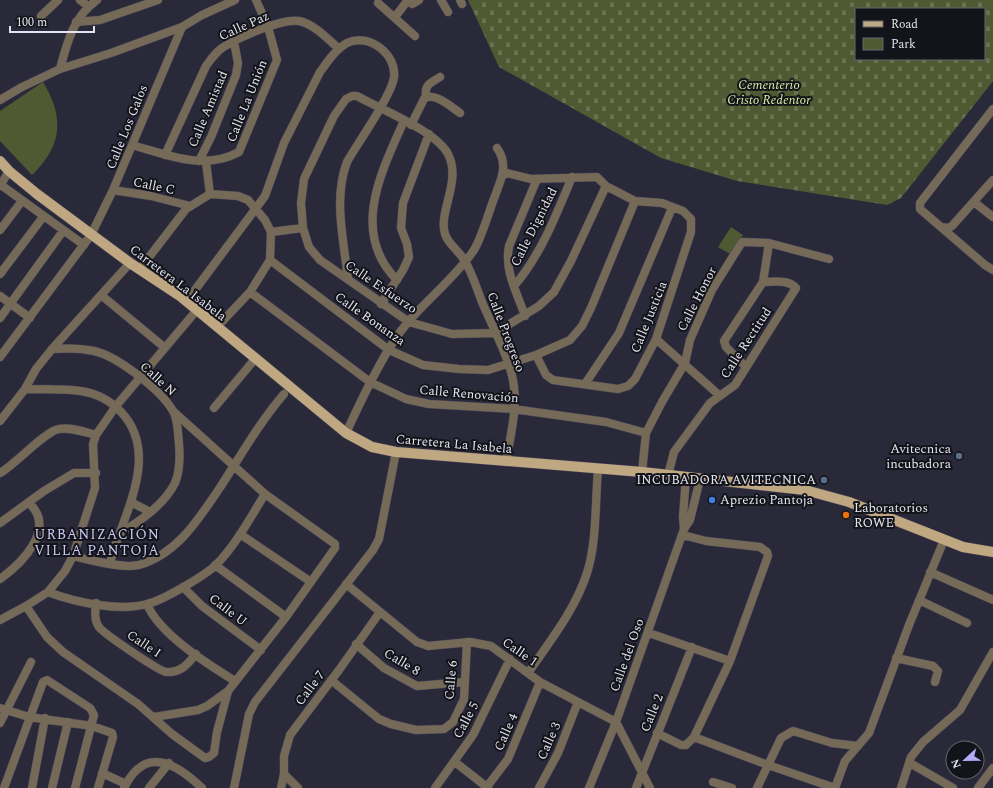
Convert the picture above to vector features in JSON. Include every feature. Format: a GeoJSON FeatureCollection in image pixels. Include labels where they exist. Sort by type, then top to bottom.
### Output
{"type":"FeatureCollection","features":[{"type":"Feature","properties":{"kind":"main road","name":"Carretera La Isabela"},"geometry":{"type":"LineString","coordinates":[[0,161],[9,171],[91,235],[186,302],[346,433],[372,447],[396,452],[598,470],[642,472],[782,486],[827,495],[963,547],[993,552]]}},
{"type":"Feature","properties":{"kind":"street"},"geometry":{"type":"LineString","coordinates":[[42,16],[58,0]]}},
{"type":"Feature","properties":{"kind":"street"},"geometry":{"type":"LineString","coordinates":[[80,0],[88,6]]}},
{"type":"Feature","properties":{"kind":"street"},"geometry":{"type":"LineString","coordinates":[[60,69],[71,31],[88,6],[97,0]]}},
{"type":"Feature","properties":{"kind":"street"},"geometry":{"type":"LineString","coordinates":[[76,22],[100,20],[158,0]]}},
{"type":"Feature","properties":{"kind":"street"},"geometry":{"type":"LineString","coordinates":[[0,100],[22,87],[60,69],[111,53],[182,27],[202,15],[235,0]]}},
{"type":"Feature","properties":{"kind":"street","name":"Calle La Unión"},"geometry":{"type":"LineString","coordinates":[[132,145],[180,159],[202,161],[230,157],[239,152],[242,148],[277,60],[268,27],[256,0]]}},
{"type":"Feature","properties":{"kind":"street"},"geometry":{"type":"LineString","coordinates":[[395,17],[408,0],[412,4],[419,0]]}},
{"type":"Feature","properties":{"kind":"street"},"geometry":{"type":"LineString","coordinates":[[441,0],[448,12]]}},
{"type":"Feature","properties":{"kind":"street"},"geometry":{"type":"LineString","coordinates":[[378,3],[415,36]]}},
{"type":"Feature","properties":{"kind":"street","name":"Calle Paz"},"geometry":{"type":"LineString","coordinates":[[165,155],[206,66],[214,55],[234,42],[268,27],[288,22],[301,21],[324,36],[339,49]]}},
{"type":"Feature","properties":{"kind":"street","name":"Calle Los Galos"},"geometry":{"type":"LineString","coordinates":[[0,357],[91,235],[113,190],[182,27]]}},
{"type":"Feature","properties":{"kind":"street"},"geometry":{"type":"LineString","coordinates":[[186,302],[265,196],[284,143],[320,72],[339,49],[354,40],[365,40],[377,45],[388,55],[395,68],[393,85],[347,162],[342,174],[342,220],[348,279]]}},
{"type":"Feature","properties":{"kind":"street","name":"Calle Amistad"},"geometry":{"type":"LineString","coordinates":[[210,194],[202,161],[236,75],[238,54],[234,42]]}},
{"type":"Feature","properties":{"kind":"street"},"geometry":{"type":"LineString","coordinates":[[397,280],[386,269],[379,257],[374,238],[372,208],[380,174],[407,123],[426,97],[425,90],[429,82],[440,76]]}},
{"type":"Feature","properties":{"kind":"street","name":"Calle Progreso"},"geometry":{"type":"LineString","coordinates":[[352,96],[357,96],[429,134],[448,153],[452,168],[451,193],[445,214],[444,228],[446,235],[465,260],[508,365],[514,387],[514,409],[506,462]]}},
{"type":"Feature","properties":{"kind":"street","name":"Calle Esfuerzo"},"geometry":{"type":"LineString","coordinates":[[352,96],[346,99],[334,116],[304,179],[302,203],[303,228],[309,247],[320,260],[381,304],[409,322],[452,334],[495,333],[525,316],[549,297],[562,279],[606,186]]}},
{"type":"Feature","properties":{"kind":"street"},"geometry":{"type":"LineString","coordinates":[[426,97],[435,97],[460,113]]}},
{"type":"Feature","properties":{"kind":"street"},"geometry":{"type":"LineString","coordinates":[[993,109],[920,203],[920,209],[985,265],[993,270]]}},
{"type":"Feature","properties":{"kind":"street"},"geometry":{"type":"LineString","coordinates":[[381,304],[397,280],[409,257],[407,244],[401,228],[403,203],[429,134]]}},
{"type":"Feature","properties":{"kind":"street"},"geometry":{"type":"LineString","coordinates":[[346,433],[370,382],[388,350],[409,322],[459,269],[474,249],[504,175],[504,160],[497,148]]}},
{"type":"Feature","properties":{"kind":"street"},"geometry":{"type":"LineString","coordinates":[[9,171],[0,187],[22,201],[63,232],[84,245]]}},
{"type":"Feature","properties":{"kind":"street"},"geometry":{"type":"LineString","coordinates":[[504,175],[507,173],[537,179],[597,177],[606,186],[635,201]]}},
{"type":"Feature","properties":{"kind":"street","name":"Calle Dignidad"},"geometry":{"type":"LineString","coordinates":[[514,286],[527,271],[541,246],[554,221],[572,177]]}},
{"type":"Feature","properties":{"kind":"street"},"geometry":{"type":"LineString","coordinates":[[525,316],[507,265],[509,246],[537,179]]}},
{"type":"Feature","properties":{"kind":"street"},"geometry":{"type":"LineString","coordinates":[[941,227],[948,228],[952,226],[993,180]]}},
{"type":"Feature","properties":{"kind":"street","name":"Calle C"},"geometry":{"type":"LineString","coordinates":[[113,190],[151,196],[190,206]]}},
{"type":"Feature","properties":{"kind":"street"},"geometry":{"type":"LineString","coordinates":[[140,269],[171,226],[190,206],[210,194],[238,196],[248,200],[256,209],[271,232],[270,260],[250,292],[217,327]]}},
{"type":"Feature","properties":{"kind":"street"},"geometry":{"type":"LineString","coordinates":[[0,230],[22,201]]}},
{"type":"Feature","properties":{"kind":"street","name":"Calle Justicia"},"geometry":{"type":"LineString","coordinates":[[536,355],[546,375],[553,380],[618,389],[628,386],[635,379],[656,340],[691,232],[692,224],[689,215],[683,211],[662,203],[635,201]]}},
{"type":"Feature","properties":{"kind":"street","name":"Calle Bonanza"},"geometry":{"type":"LineString","coordinates":[[270,260],[388,350],[423,365],[459,369],[488,370],[536,355],[570,340],[582,326],[635,201]]}},
{"type":"Feature","properties":{"kind":"street"},"geometry":{"type":"LineString","coordinates":[[974,202],[993,217]]}},
{"type":"Feature","properties":{"kind":"street"},"geometry":{"type":"LineString","coordinates":[[585,384],[620,333],[672,208]]}},
{"type":"Feature","properties":{"kind":"street"},"geometry":{"type":"LineString","coordinates":[[0,274],[43,217]]}},
{"type":"Feature","properties":{"kind":"street"},"geometry":{"type":"LineString","coordinates":[[271,232],[303,228]]}},
{"type":"Feature","properties":{"kind":"street"},"geometry":{"type":"LineString","coordinates":[[0,318],[63,232]]}},
{"type":"Feature","properties":{"kind":"street","name":"Calle Honor"},"geometry":{"type":"LineString","coordinates":[[642,472],[646,433],[685,363],[690,340],[712,290],[742,242],[769,243],[829,258]]}},
{"type":"Feature","properties":{"kind":"street"},"geometry":{"type":"LineString","coordinates":[[746,367],[726,347],[724,341],[763,282],[769,243]]}},
{"type":"Feature","properties":{"kind":"street"},"geometry":{"type":"LineString","coordinates":[[0,421],[25,389],[36,369],[52,349],[130,263]]}},
{"type":"Feature","properties":{"kind":"street","name":"Calle Rectitud"},"geometry":{"type":"LineString","coordinates":[[668,475],[674,452],[710,403],[719,395],[728,392],[735,385],[796,288],[793,284],[786,282],[763,282]]}},
{"type":"Feature","properties":{"kind":"street","name":"Calle Renovación"},"geometry":{"type":"LineString","coordinates":[[250,292],[370,382],[406,399],[430,404],[514,409],[606,422],[646,433]]}},
{"type":"Feature","properties":{"kind":"street"},"geometry":{"type":"LineString","coordinates":[[100,295],[164,347]]}},
{"type":"Feature","properties":{"kind":"street"},"geometry":{"type":"LineString","coordinates":[[0,296],[30,318]]}},
{"type":"Feature","properties":{"kind":"street"},"geometry":{"type":"LineString","coordinates":[[0,620],[48,592],[65,571],[73,556],[95,488],[96,473],[93,444],[96,435],[116,406],[164,347],[196,311]]}},
{"type":"Feature","properties":{"kind":"street"},"geometry":{"type":"LineString","coordinates":[[656,340],[685,363],[719,395]]}},
{"type":"Feature","properties":{"kind":"street","name":"Calle N"},"geometry":{"type":"LineString","coordinates":[[52,349],[71,348],[95,351],[116,360],[141,377],[161,396],[174,412],[180,452],[176,482],[168,495],[150,512],[119,534]]}},
{"type":"Feature","properties":{"kind":"street"},"geometry":{"type":"LineString","coordinates":[[214,408],[255,359]]}},
{"type":"Feature","properties":{"kind":"street"},"geometry":{"type":"LineString","coordinates":[[25,389],[81,391],[100,397],[116,406],[133,427],[139,444],[138,466],[131,502],[110,563]]}},
{"type":"Feature","properties":{"kind":"street"},"geometry":{"type":"LineString","coordinates":[[73,556],[110,563],[138,565],[174,546],[201,517],[261,424],[284,394]]}},
{"type":"Feature","properties":{"kind":"street"},"geometry":{"type":"LineString","coordinates":[[154,717],[198,710],[207,706],[228,691],[286,617],[335,548],[335,544],[265,494],[234,468],[174,412]]}},
{"type":"Feature","properties":{"kind":"street"},"geometry":{"type":"LineString","coordinates":[[0,473],[10,467],[47,434],[59,429],[75,430],[96,435]]}},
{"type":"Feature","properties":{"kind":"street"},"geometry":{"type":"LineString","coordinates":[[234,788],[249,714],[255,702],[373,550],[379,539],[396,452]]}},
{"type":"Feature","properties":{"kind":"street"},"geometry":{"type":"LineString","coordinates":[[528,673],[570,611],[587,573],[592,550],[598,470]]}},
{"type":"Feature","properties":{"kind":"street"},"geometry":{"type":"LineString","coordinates":[[0,523],[44,491],[74,473],[96,473]]}},
{"type":"Feature","properties":{"kind":"street","name":"Calle del Oso"},"geometry":{"type":"LineString","coordinates":[[683,532],[686,477]]}},
{"type":"Feature","properties":{"kind":"street","name":"Calle del Oso"},"geometry":{"type":"LineString","coordinates":[[589,788],[616,722],[683,532],[690,520],[700,479]]}},
{"type":"Feature","properties":{"kind":"street"},"geometry":{"type":"LineString","coordinates":[[48,592],[65,598],[111,606],[147,604],[183,587],[215,565],[240,534],[265,494]]}},
{"type":"Feature","properties":{"kind":"street"},"geometry":{"type":"LineString","coordinates":[[131,502],[150,512]]}},
{"type":"Feature","properties":{"kind":"street"},"geometry":{"type":"LineString","coordinates":[[0,579],[15,568],[34,543],[39,530],[38,518],[34,507],[29,503]]}},
{"type":"Feature","properties":{"kind":"street"},"geometry":{"type":"LineString","coordinates":[[657,733],[681,745],[686,745],[694,738],[730,661],[767,560],[767,552],[754,545],[706,541],[683,532]]}},
{"type":"Feature","properties":{"kind":"street"},"geometry":{"type":"LineString","coordinates":[[240,534],[311,582]]}},
{"type":"Feature","properties":{"kind":"street"},"geometry":{"type":"LineString","coordinates":[[694,738],[835,788],[845,761],[869,733],[896,658],[944,540]]}},
{"type":"Feature","properties":{"kind":"street"},"geometry":{"type":"LineString","coordinates":[[215,565],[286,617]]}},
{"type":"Feature","properties":{"kind":"street"},"geometry":{"type":"LineString","coordinates":[[930,572],[993,600]]}},
{"type":"Feature","properties":{"kind":"street","name":"Calle 1"},"geometry":{"type":"LineString","coordinates":[[346,584],[417,642],[428,646],[467,642],[491,646],[540,682],[616,722]]}},
{"type":"Feature","properties":{"kind":"street","name":"Calle U"},"geometry":{"type":"LineString","coordinates":[[183,587],[202,606],[260,650]]}},
{"type":"Feature","properties":{"kind":"street"},"geometry":{"type":"LineString","coordinates":[[919,600],[967,623]]}},
{"type":"Feature","properties":{"kind":"street","name":"Calle I"},"geometry":{"type":"LineString","coordinates":[[96,603],[95,614],[101,629],[148,663],[165,672],[180,670],[188,664],[196,654]]}},
{"type":"Feature","properties":{"kind":"street"},"geometry":{"type":"LineString","coordinates":[[147,604],[151,613],[159,624],[196,654],[235,682]]}},
{"type":"Feature","properties":{"kind":"street"},"geometry":{"type":"LineString","coordinates":[[26,606],[47,637],[63,652],[154,717],[172,734],[205,758],[209,757],[214,752],[217,732],[228,691]]}},
{"type":"Feature","properties":{"kind":"street","name":"Calle 7"},"geometry":{"type":"LineString","coordinates":[[281,788],[284,774],[284,756],[290,735],[380,612]]}},
{"type":"Feature","properties":{"kind":"street"},"geometry":{"type":"LineString","coordinates":[[648,633],[730,661]]}},
{"type":"Feature","properties":{"kind":"street","name":"Calle 6"},"geometry":{"type":"LineString","coordinates":[[331,680],[379,719],[401,728],[431,731],[444,729],[453,722],[464,699],[467,642]]}},
{"type":"Feature","properties":{"kind":"street","name":"Calle 8"},"geometry":{"type":"LineString","coordinates":[[356,644],[384,668],[417,686],[464,682]]}},
{"type":"Feature","properties":{"kind":"street","name":"Calle 2"},"geometry":{"type":"LineString","coordinates":[[636,788],[692,647]]}},
{"type":"Feature","properties":{"kind":"street"},"geometry":{"type":"LineString","coordinates":[[901,788],[910,762],[923,742],[960,710],[993,652]]}},
{"type":"Feature","properties":{"kind":"street"},"geometry":{"type":"LineString","coordinates":[[896,658],[933,666],[938,671],[934,682]]}},
{"type":"Feature","properties":{"kind":"street","name":"Calle 5"},"geometry":{"type":"LineString","coordinates":[[435,788],[473,735],[510,659]]}},
{"type":"Feature","properties":{"kind":"street"},"geometry":{"type":"LineString","coordinates":[[0,723],[3,709],[31,662]]}},
{"type":"Feature","properties":{"kind":"street"},"geometry":{"type":"LineString","coordinates":[[4,788],[43,682],[49,680],[90,708],[94,715],[75,788]]}},
{"type":"Feature","properties":{"kind":"street","name":"Calle 4"},"geometry":{"type":"LineString","coordinates":[[487,788],[508,759],[540,682]]}},
{"type":"Feature","properties":{"kind":"street","name":"Calle 3"},"geometry":{"type":"LineString","coordinates":[[539,788],[558,753],[578,702]]}},
{"type":"Feature","properties":{"kind":"street"},"geometry":{"type":"LineString","coordinates":[[3,709],[29,717],[45,718],[92,726],[112,733],[113,737],[98,788]]}},
{"type":"Feature","properties":{"kind":"street"},"geometry":{"type":"LineString","coordinates":[[32,788],[45,718]]}},
{"type":"Feature","properties":{"kind":"street"},"geometry":{"type":"LineString","coordinates":[[52,788],[68,722]]}},
{"type":"Feature","properties":{"kind":"street"},"geometry":{"type":"LineString","coordinates":[[616,722],[650,788]]}},
{"type":"Feature","properties":{"kind":"street"},"geometry":{"type":"LineString","coordinates":[[757,788],[782,736],[793,731],[832,743],[858,746]]}},
{"type":"Feature","properties":{"kind":"street"},"geometry":{"type":"LineString","coordinates":[[102,773],[125,786],[137,770],[152,762],[169,763],[182,771],[202,788]]}},
{"type":"Feature","properties":{"kind":"street"},"geometry":{"type":"LineString","coordinates":[[455,762],[487,788]]}},
{"type":"Feature","properties":{"kind":"street"},"geometry":{"type":"LineString","coordinates":[[910,762],[953,788]]}},
{"type":"Feature","properties":{"kind":"street"},"geometry":{"type":"LineString","coordinates":[[149,788],[169,763]]}},
{"type":"Feature","properties":{"kind":"street"},"geometry":{"type":"LineString","coordinates":[[978,788],[993,768]]}},
{"type":"Feature","properties":{"kind":"street"},"geometry":{"type":"LineString","coordinates":[[284,774],[298,788]]}},
{"type":"Feature","properties":{"kind":"street"},"geometry":{"type":"LineString","coordinates":[[713,782],[732,788]]}},
{"type":"Feature","properties":{"kind":"green space","name":"Cementerio Cristo Redentor"},"geometry":{"type":"Polygon","coordinates":[[[468,0],[993,0],[993,81],[901,198],[887,205],[737,181],[661,158],[499,67],[468,0]]]}},
{"type":"Feature","properties":{"kind":"green space"},"geometry":{"type":"Polygon","coordinates":[[[43,82],[55,108],[57,131],[49,153],[32,175],[0,141],[0,111],[43,82]]]}},
{"type":"Feature","properties":{"kind":"green space"},"geometry":{"type":"Polygon","coordinates":[[[731,227],[743,235],[730,254],[718,247],[731,227]]]}},
{"type":"Feature","properties":{"kind":"place","name":"Avitecnica incubadora"},"geometry":{"type":"Point","coordinates":[959,456]}},
{"type":"Feature","properties":{"kind":"place","name":"INCUBADORA AVITECNICA"},"geometry":{"type":"Point","coordinates":[824,480]}},
{"type":"Feature","properties":{"kind":"place","name":"Aprezio Pantoja"},"geometry":{"type":"Point","coordinates":[712,500]}},
{"type":"Feature","properties":{"kind":"place","name":"Laboratorios ROWE"},"geometry":{"type":"Point","coordinates":[846,515]}},
{"type":"Feature","properties":{"kind":"district","name":"URBANIZACIÓN VILLA PANTOJA"},"geometry":{"type":"Point","coordinates":[97,542]}}]}
